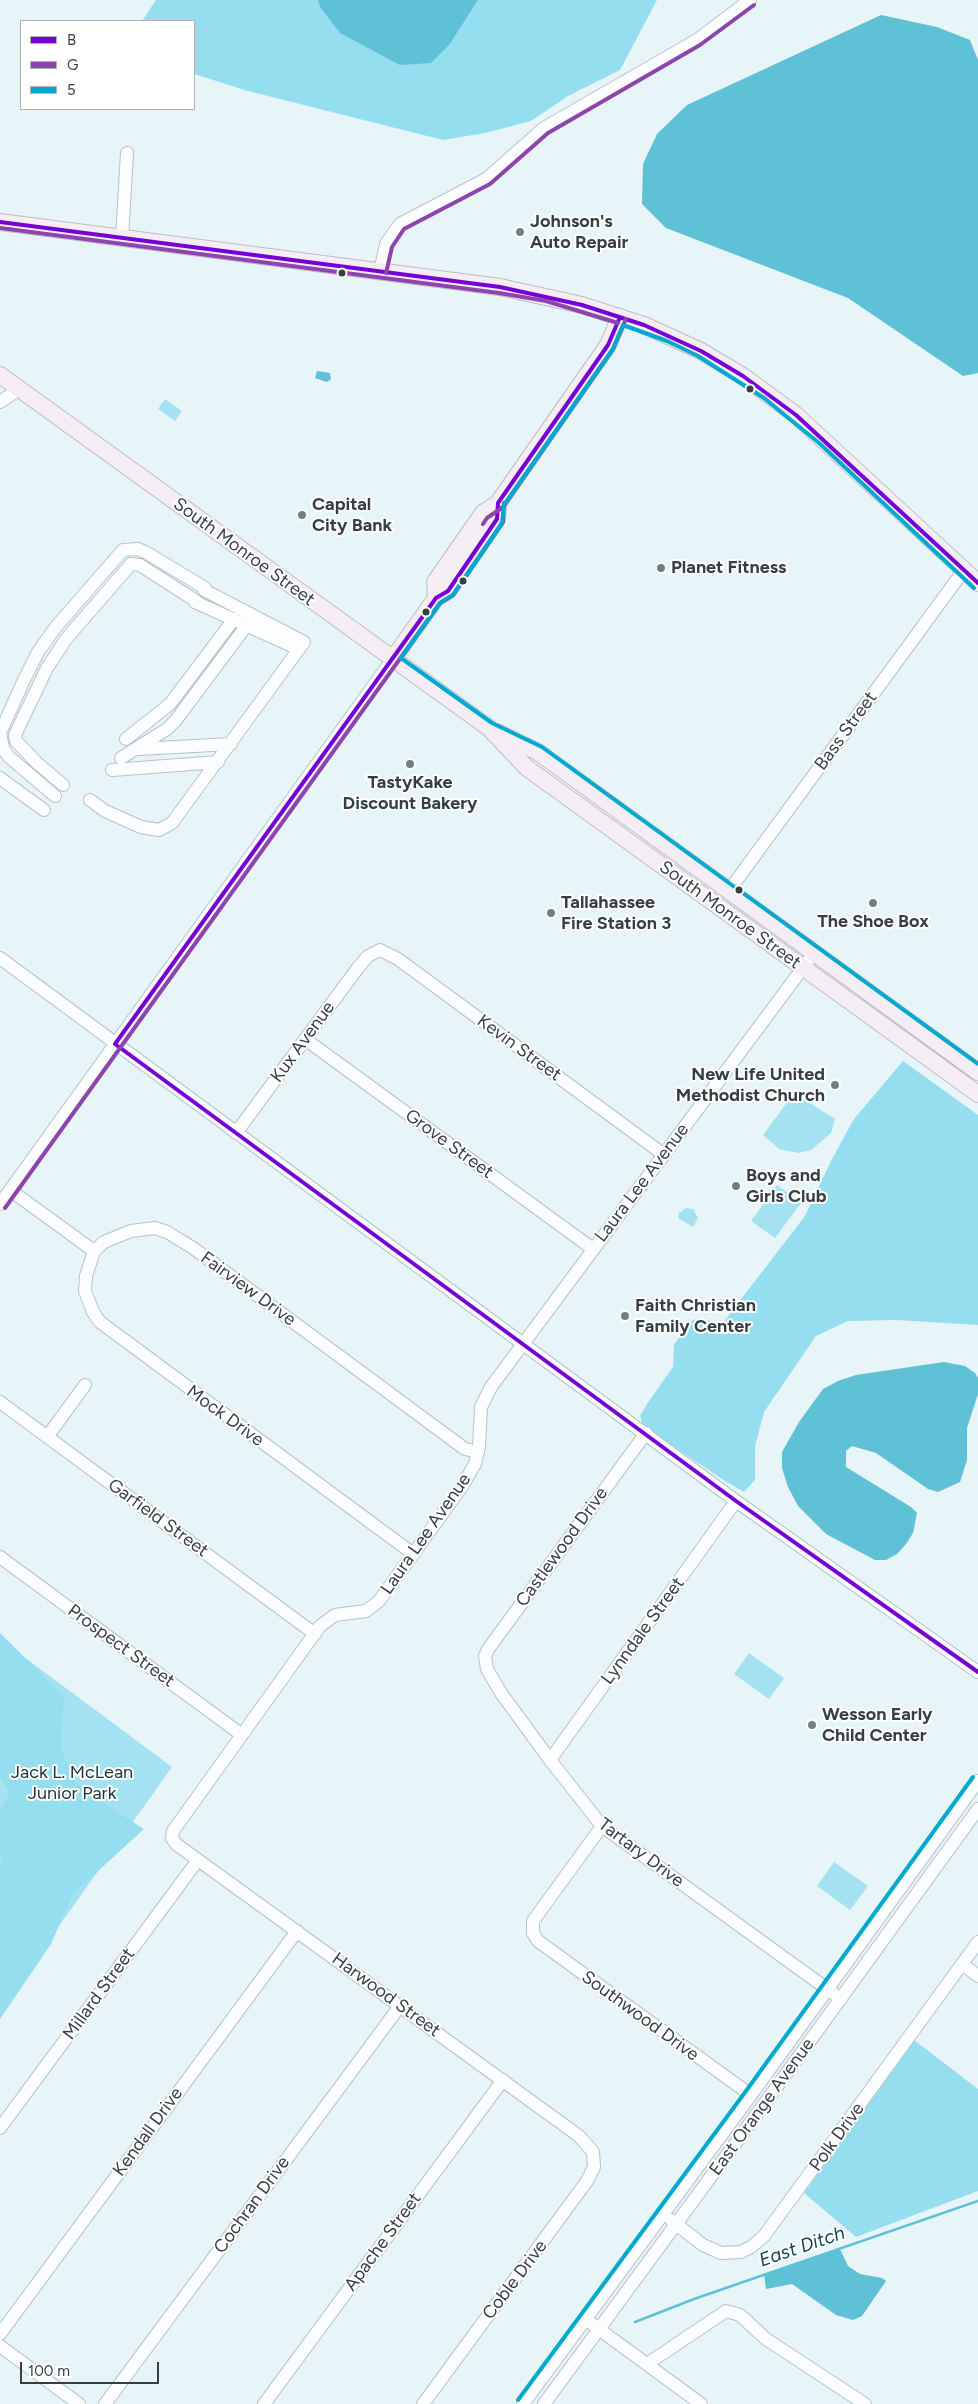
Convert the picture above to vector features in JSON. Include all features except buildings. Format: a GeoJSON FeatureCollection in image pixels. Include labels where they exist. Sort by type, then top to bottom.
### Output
{"type":"FeatureCollection","features":[{"type":"Feature","properties":{"kind":"main road"},"geometry":{"type":"LineString","coordinates":[[0,222],[537,294],[620,317],[669,335],[701,352],[768,393],[822,438],[978,583]]}},
{"type":"Feature","properties":{"kind":"main road"},"geometry":{"type":"LineString","coordinates":[[392,660],[436,598],[448,590],[497,519],[498,503],[608,345],[620,317]]}},
{"type":"Feature","properties":{"kind":"main road","name":"South Monroe Street"},"geometry":{"type":"LineString","coordinates":[[0,375],[392,660],[489,728],[532,748],[978,1072]]}},
{"type":"Feature","properties":{"kind":"main road","name":"South Monroe Street"},"geometry":{"type":"LineString","coordinates":[[489,728],[527,768],[978,1094]]}},
{"type":"Feature","properties":{"kind":"main road"},"geometry":{"type":"LineString","coordinates":[[551,785],[560,779],[576,780]]}},
{"type":"Feature","properties":{"kind":"main road"},"geometry":{"type":"LineString","coordinates":[[652,858],[663,844]]}},
{"type":"Feature","properties":{"kind":"street"},"geometry":{"type":"LineString","coordinates":[[380,272],[386,244],[400,224],[486,180],[544,128],[697,40],[750,0]]}},
{"type":"Feature","properties":{"kind":"street"},"geometry":{"type":"LineString","coordinates":[[122,238],[128,153]]}},
{"type":"Feature","properties":{"kind":"street"},"geometry":{"type":"LineString","coordinates":[[0,402],[19,390]]}},
{"type":"Feature","properties":{"kind":"street"},"geometry":{"type":"LineString","coordinates":[[55,796],[8,756],[2,748],[0,733],[26,675],[55,628],[123,550],[138,549],[147,553],[205,589],[304,642],[182,813],[172,823],[159,830],[141,827],[116,817],[90,800]]}},
{"type":"Feature","properties":{"kind":"street"},"geometry":{"type":"LineString","coordinates":[[63,785],[36,762],[16,741],[15,735],[47,668],[66,639],[131,564],[140,565],[195,601],[299,649]]}},
{"type":"Feature","properties":{"kind":"street","name":"Bass Street"},"geometry":{"type":"LineString","coordinates":[[728,892],[964,570]]}},
{"type":"Feature","properties":{"kind":"street"},"geometry":{"type":"LineString","coordinates":[[126,740],[170,704],[234,619]]}},
{"type":"Feature","properties":{"kind":"street"},"geometry":{"type":"LineString","coordinates":[[121,758],[167,729],[176,720],[247,625]]}},
{"type":"Feature","properties":{"kind":"street"},"geometry":{"type":"LineString","coordinates":[[0,1204],[392,660]]}},
{"type":"Feature","properties":{"kind":"street"},"geometry":{"type":"LineString","coordinates":[[136,749],[231,744]]}},
{"type":"Feature","properties":{"kind":"street"},"geometry":{"type":"LineString","coordinates":[[112,770],[218,762]]}},
{"type":"Feature","properties":{"kind":"street"},"geometry":{"type":"LineString","coordinates":[[0,778],[44,810]]}},
{"type":"Feature","properties":{"kind":"street","name":"Kux Avenue"},"geometry":{"type":"LineString","coordinates":[[236,1133],[372,952]]}},
{"type":"Feature","properties":{"kind":"street","name":"Kevin Street"},"geometry":{"type":"LineString","coordinates":[[372,952],[386,952],[398,959],[663,1154]]}},
{"type":"Feature","properties":{"kind":"street","name":"Laura Lee Avenue"},"geometry":{"type":"LineString","coordinates":[[172,1838],[173,1831],[315,1634],[335,1615],[359,1612],[372,1607],[379,1601],[467,1478],[478,1452],[484,1398],[522,1344],[814,953]]}},
{"type":"Feature","properties":{"kind":"street"},"geometry":{"type":"LineString","coordinates":[[0,958],[736,1501],[978,1672]]}},
{"type":"Feature","properties":{"kind":"street","name":"Grove Street"},"geometry":{"type":"LineString","coordinates":[[305,1039],[593,1249]]}},
{"type":"Feature","properties":{"kind":"street"},"geometry":{"type":"LineString","coordinates":[[10,1190],[94,1251]]}},
{"type":"Feature","properties":{"kind":"street","name":"Fairview Drive"},"geometry":{"type":"LineString","coordinates":[[94,1251],[104,1242],[131,1231],[154,1228],[167,1232],[193,1248],[465,1449],[478,1452]]}},
{"type":"Feature","properties":{"kind":"street","name":"Mock Drive"},"geometry":{"type":"LineString","coordinates":[[94,1251],[86,1276],[86,1291],[93,1312],[100,1322],[412,1553]]}},
{"type":"Feature","properties":{"kind":"street"},"geometry":{"type":"LineString","coordinates":[[47,1436],[85,1385]]}},
{"type":"Feature","properties":{"kind":"street","name":"Garfield Street"},"geometry":{"type":"LineString","coordinates":[[0,1402],[315,1634]]}},
{"type":"Feature","properties":{"kind":"street","name":"Castlewood Drive"},"geometry":{"type":"LineString","coordinates":[[486,1663],[488,1648],[646,1433]]}},
{"type":"Feature","properties":{"kind":"street","name":"Lynndale Street"},"geometry":{"type":"LineString","coordinates":[[550,1760],[736,1501]]}},
{"type":"Feature","properties":{"kind":"street","name":"Prospect Street"},"geometry":{"type":"LineString","coordinates":[[0,1557],[242,1735]]}},
{"type":"Feature","properties":{"kind":"street","name":"Tartary Drive"},"geometry":{"type":"LineString","coordinates":[[486,1663],[493,1680],[550,1760],[602,1826],[841,1999]]}},
{"type":"Feature","properties":{"kind":"street","name":"East Orange Avenue"},"geometry":{"type":"LineString","coordinates":[[523,2404],[828,1990],[978,1781]]}},
{"type":"Feature","properties":{"kind":"street","name":"East Orange Avenue"},"geometry":{"type":"LineString","coordinates":[[544,2404],[978,1809]]}},
{"type":"Feature","properties":{"kind":"street","name":"Southwood Drive"},"geometry":{"type":"LineString","coordinates":[[602,1826],[541,1908],[534,1921],[533,1933],[538,1941],[547,1949],[751,2095]]}},
{"type":"Feature","properties":{"kind":"street","name":"Harwood Street"},"geometry":{"type":"LineString","coordinates":[[172,1838],[176,1844],[579,2136],[589,2146],[594,2158]]}},
{"type":"Feature","properties":{"kind":"street","name":"Millard Street"},"geometry":{"type":"LineString","coordinates":[[0,2128],[198,1860]]}},
{"type":"Feature","properties":{"kind":"street","name":"Kendall Drive"},"geometry":{"type":"LineString","coordinates":[[0,2334],[297,1931]]}},
{"type":"Feature","properties":{"kind":"street","name":"Polk Drive"},"geometry":{"type":"LineString","coordinates":[[663,2214],[703,2245],[721,2253],[741,2252],[751,2247],[764,2236],[978,1942]]}},
{"type":"Feature","properties":{"kind":"street"},"geometry":{"type":"LineString","coordinates":[[962,1964],[978,1976]]}},
{"type":"Feature","properties":{"kind":"street","name":"Cochran Drive"},"geometry":{"type":"LineString","coordinates":[[105,2404],[400,2006]]}},
{"type":"Feature","properties":{"kind":"street","name":"Apache Street"},"geometry":{"type":"LineString","coordinates":[[264,2404],[503,2080]]}},
{"type":"Feature","properties":{"kind":"street","name":"Coble Drive"},"geometry":{"type":"LineString","coordinates":[[429,2402],[581,2190],[592,2173],[594,2158]]}},
{"type":"Feature","properties":{"kind":"street"},"geometry":{"type":"LineString","coordinates":[[647,2364],[726,2310],[740,2315],[766,2339],[865,2404]]}},
{"type":"Feature","properties":{"kind":"street"},"geometry":{"type":"LineString","coordinates":[[586,2319],[702,2404]]}},
{"type":"Feature","properties":{"kind":"street"},"geometry":{"type":"LineString","coordinates":[[0,2346],[78,2404]]}},
{"type":"Feature","properties":{"kind":"green space"},"geometry":{"type":"Polygon","coordinates":[[[156,0],[657,0],[620,70],[568,96],[531,121],[485,133],[443,140],[248,91],[195,74],[195,20],[143,20],[156,0]]]}},
{"type":"Feature","properties":{"kind":"green space"},"geometry":{"type":"Polygon","coordinates":[[[165,399],[182,411],[175,421],[158,409],[165,399]]]}},
{"type":"Feature","properties":{"kind":"green space"},"geometry":{"type":"Polygon","coordinates":[[[903,1061],[978,1115],[978,1325],[897,1320],[848,1321],[816,1336],[764,1412],[755,1446],[755,1480],[744,1492],[643,1426],[640,1416],[673,1367],[674,1345],[689,1322],[699,1318],[722,1324],[805,1216],[831,1161],[854,1119],[903,1061]]]}},
{"type":"Feature","properties":{"kind":"green space"},"geometry":{"type":"Polygon","coordinates":[[[791,1097],[800,1097],[835,1119],[831,1133],[811,1150],[798,1153],[779,1149],[763,1135],[791,1097]]]}},
{"type":"Feature","properties":{"kind":"green space"},"geometry":{"type":"Polygon","coordinates":[[[777,1185],[801,1203],[775,1238],[751,1221],[777,1185]]]}},
{"type":"Feature","properties":{"kind":"green space"},"geometry":{"type":"Polygon","coordinates":[[[686,1208],[693,1209],[698,1218],[693,1227],[678,1218],[679,1213],[686,1208]]]}},
{"type":"Feature","properties":{"kind":"green space","name":"Jack L. McLean Junior Park"},"geometry":{"type":"Polygon","coordinates":[[[0,1633],[64,1696],[61,1749],[72,1779],[103,1803],[144,1829],[73,1894],[51,1944],[0,2019],[0,1864],[3,1859],[0,1853],[0,1808],[10,1793],[0,1777],[0,1633]]]}},
{"type":"Feature","properties":{"kind":"green space","name":"Jack L. McLean Junior Park"},"geometry":{"type":"Polygon","coordinates":[[[0,1639],[172,1767],[0,2009],[0,1639]]]}},
{"type":"Feature","properties":{"kind":"green space"},"geometry":{"type":"Polygon","coordinates":[[[749,1653],[784,1678],[769,1699],[734,1674],[749,1653]]]}},
{"type":"Feature","properties":{"kind":"green space"},"geometry":{"type":"Polygon","coordinates":[[[834,1862],[868,1886],[850,1910],[817,1886],[834,1862]]]}},
{"type":"Feature","properties":{"kind":"green space"},"geometry":{"type":"Polygon","coordinates":[[[914,2040],[978,2089],[978,2191],[856,2237],[804,2193],[914,2040]]]}},
{"type":"Feature","properties":{"kind":"shaded area"},"geometry":{"type":"Polygon","coordinates":[[[318,0],[478,0],[449,45],[431,63],[400,65],[340,33],[320,7],[318,0]]]}},
{"type":"Feature","properties":{"kind":"shaded area"},"geometry":{"type":"Polygon","coordinates":[[[881,15],[937,27],[970,40],[978,60],[978,373],[963,376],[848,298],[666,228],[642,204],[643,164],[657,134],[687,105],[881,15]]]}},
{"type":"Feature","properties":{"kind":"shaded area"},"geometry":{"type":"Polygon","coordinates":[[[317,371],[330,373],[331,379],[327,382],[315,378],[317,371]]]}},
{"type":"Feature","properties":{"kind":"shaded area"},"geometry":{"type":"Polygon","coordinates":[[[944,1362],[965,1366],[975,1373],[978,1378],[978,1394],[967,1428],[967,1460],[960,1482],[938,1492],[928,1489],[876,1453],[852,1446],[846,1451],[846,1467],[911,1507],[917,1513],[913,1533],[906,1544],[897,1554],[886,1560],[875,1560],[826,1534],[798,1506],[788,1487],[782,1468],[782,1452],[799,1422],[823,1389],[838,1381],[856,1375],[944,1362]]]}},
{"type":"Feature","properties":{"kind":"shaded area"},"geometry":{"type":"Polygon","coordinates":[[[840,2249],[848,2266],[860,2274],[882,2278],[886,2281],[862,2316],[853,2320],[836,2315],[792,2284],[766,2289],[764,2274],[840,2249]]]}},
{"type":"Feature","properties":{"kind":"waterway","name":"East Ditch"},"geometry":{"type":"LineString","coordinates":[[635,2322],[694,2299],[978,2201]]}},
{"type":"Feature","properties":{"kind":"transit line","name":"G"},"geometry":{"type":"LineString","coordinates":[[386,273],[392,247],[404,229],[490,184],[548,133],[700,45],[754,5]]}},
{"type":"Feature","properties":{"kind":"transit line","name":"B"},"geometry":{"type":"LineString","coordinates":[[0,222],[500,287],[582,305],[644,325],[701,351],[743,376],[796,415],[978,583]]}},
{"type":"Feature","properties":{"kind":"transit line","name":"G"},"geometry":{"type":"LineString","coordinates":[[0,228],[499,293],[546,301],[618,323]]}},
{"type":"Feature","properties":{"kind":"transit line","name":"B"},"geometry":{"type":"LineString","coordinates":[[115,1044],[436,598],[448,591],[497,519],[498,503],[608,345],[620,317]]}},
{"type":"Feature","properties":{"kind":"transit line","name":"G"},"geometry":{"type":"LineString","coordinates":[[483,524],[487,518],[503,507],[613,349],[626,319]]}},
{"type":"Feature","properties":{"kind":"transit line","name":"5"},"geometry":{"type":"LineString","coordinates":[[974,588],[819,443],[764,398],[698,356],[667,341],[623,325],[613,349],[504,505],[502,523],[453,595],[440,603],[401,658],[492,723],[542,747],[978,1064]]}},
{"type":"Feature","properties":{"kind":"transit line","name":"G"},"geometry":{"type":"LineString","coordinates":[[5,1208],[440,603],[453,595],[503,522],[504,503]]}},
{"type":"Feature","properties":{"kind":"transit line","name":"B"},"geometry":{"type":"LineString","coordinates":[[115,1044],[736,1501],[978,1672]]}},
{"type":"Feature","properties":{"kind":"transit line","name":"5"},"geometry":{"type":"LineString","coordinates":[[518,2400],[746,2091],[973,1777]]}},
{"type":"Feature","properties":{"kind":"place","name":"Johnson's Auto Repair"},"geometry":{"type":"Point","coordinates":[520,232]}},
{"type":"Feature","properties":{"kind":"place","name":"Capital City Bank"},"geometry":{"type":"Point","coordinates":[302,515]}},
{"type":"Feature","properties":{"kind":"place","name":"Planet Fitness"},"geometry":{"type":"Point","coordinates":[661,568]}},
{"type":"Feature","properties":{"kind":"place","name":"TastyKake Discount Bakery"},"geometry":{"type":"Point","coordinates":[410,764]}},
{"type":"Feature","properties":{"kind":"place","name":"The Shoe Box"},"geometry":{"type":"Point","coordinates":[873,903]}},
{"type":"Feature","properties":{"kind":"place","name":"Tallahassee Fire Station 3"},"geometry":{"type":"Point","coordinates":[551,913]}},
{"type":"Feature","properties":{"kind":"place","name":"New Life United Methodist Church"},"geometry":{"type":"Point","coordinates":[835,1085]}},
{"type":"Feature","properties":{"kind":"place","name":"Boys and Girls Club"},"geometry":{"type":"Point","coordinates":[736,1186]}},
{"type":"Feature","properties":{"kind":"place","name":"Faith Christian Family Center"},"geometry":{"type":"Point","coordinates":[625,1316]}},
{"type":"Feature","properties":{"kind":"place","name":"Wesson Early Child Center"},"geometry":{"type":"Point","coordinates":[812,1725]}}]}
